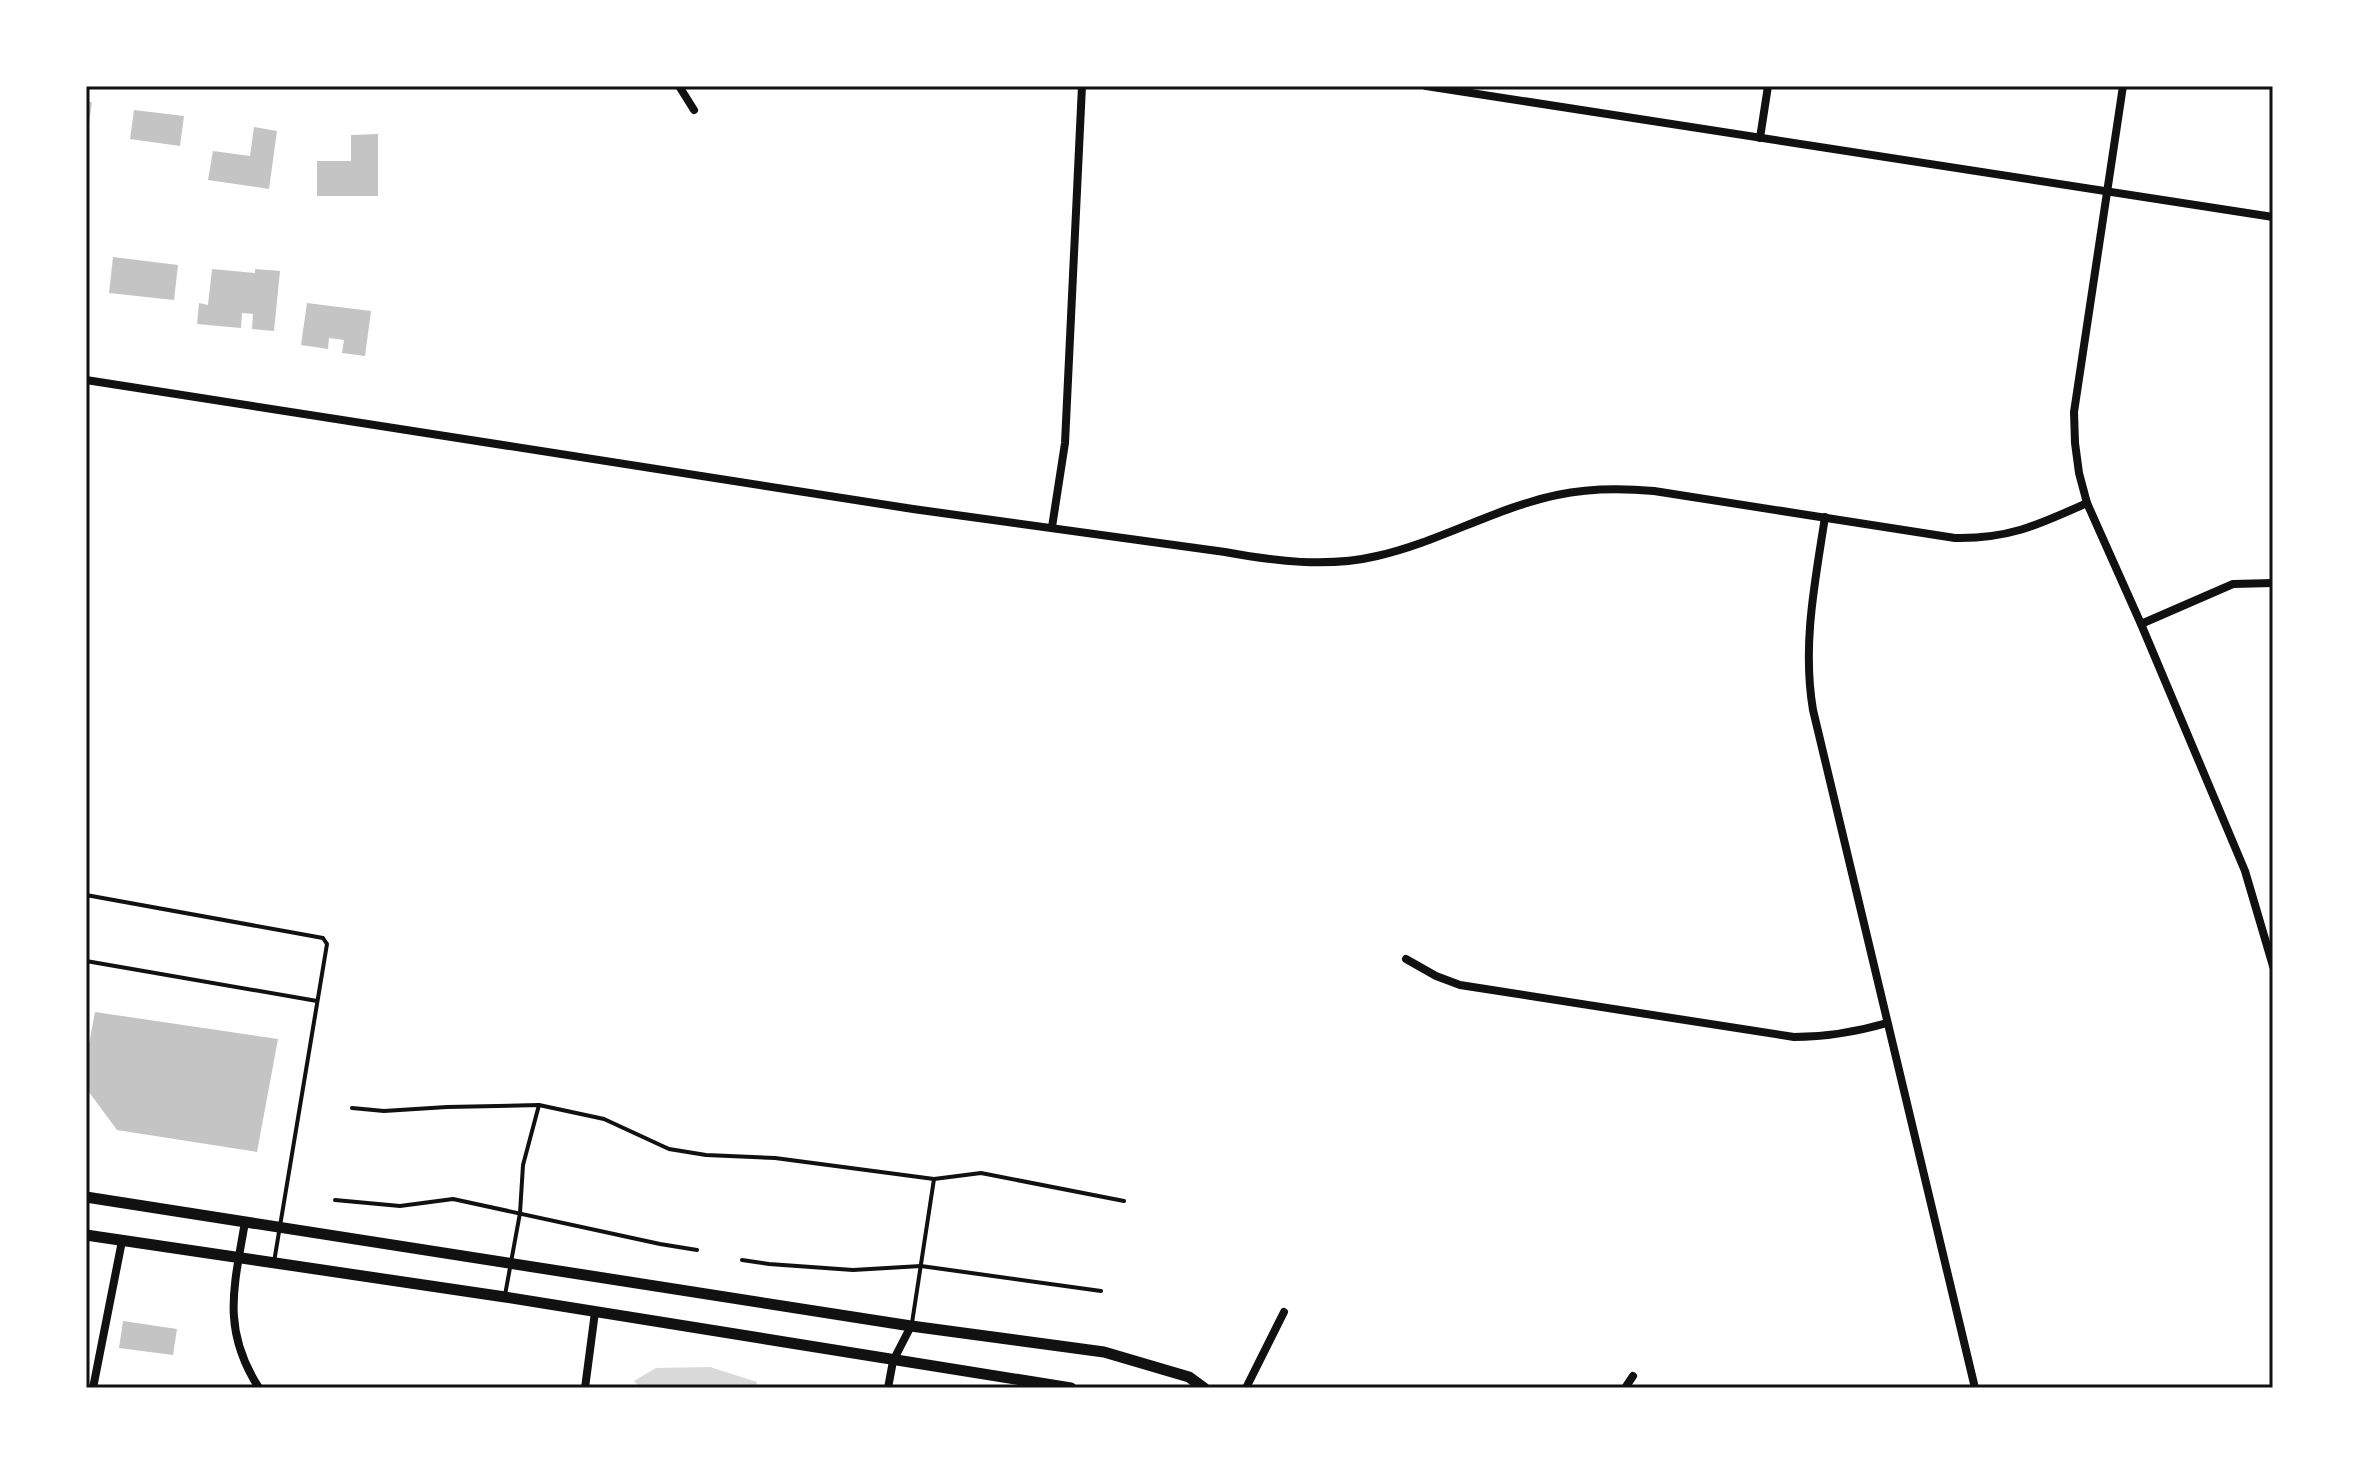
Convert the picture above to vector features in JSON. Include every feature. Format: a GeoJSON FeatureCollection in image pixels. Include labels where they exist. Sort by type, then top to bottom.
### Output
{"type":"FeatureCollection","features":[{"type":"Feature","properties":{"kind":"street"},"geometry":{"type":"LineString","coordinates":[[679,86],[694,110]]}},
{"type":"Feature","properties":{"kind":"street"},"geometry":{"type":"LineString","coordinates":[[1052,527],[1065,443],[1082,86]]}},
{"type":"Feature","properties":{"kind":"street"},"geometry":{"type":"LineString","coordinates":[[1426,86],[2273,217]]}},
{"type":"Feature","properties":{"kind":"street"},"geometry":{"type":"LineString","coordinates":[[1760,138],[1768,86]]}},
{"type":"Feature","properties":{"kind":"street"},"geometry":{"type":"LineString","coordinates":[[2123,86],[2074,412],[2077,458],[2087,503],[2245,871],[2273,966]]}},
{"type":"Feature","properties":{"kind":"street"},"geometry":{"type":"LineString","coordinates":[[86,380],[913,509],[1298,562],[1375,557],[1428,542],[1523,505],[1555,495],[1588,490],[1621,488],[1654,491],[1955,538],[2007,535],[2087,503]]}},
{"type":"Feature","properties":{"kind":"street"},"geometry":{"type":"LineString","coordinates":[[1825,517],[1808,625],[1810,692],[1975,1388]]}},
{"type":"Feature","properties":{"kind":"street"},"geometry":{"type":"LineString","coordinates":[[2141,624],[2233,584],[2273,583]]}},
{"type":"Feature","properties":{"kind":"street"},"geometry":{"type":"LineString","coordinates":[[1406,959],[1460,985],[1794,1037],[1851,1034],[1887,1023]]}},
{"type":"Feature","properties":{"kind":"street"},"geometry":{"type":"LineString","coordinates":[[86,1197],[911,1326],[1104,1352],[1189,1377],[1204,1388]]}},
{"type":"Feature","properties":{"kind":"street"},"geometry":{"type":"LineString","coordinates":[[245,1222],[232,1301],[233,1325],[247,1369],[259,1388]]}},
{"type":"Feature","properties":{"kind":"street"},"geometry":{"type":"LineString","coordinates":[[86,1235],[505,1297],[1071,1388]]}},
{"type":"Feature","properties":{"kind":"street"},"geometry":{"type":"LineString","coordinates":[[93,1388],[122,1241]]}},
{"type":"Feature","properties":{"kind":"street"},"geometry":{"type":"LineString","coordinates":[[585,1388],[595,1312]]}},
{"type":"Feature","properties":{"kind":"street"},"geometry":{"type":"LineString","coordinates":[[1246,1388],[1284,1312]]}},
{"type":"Feature","properties":{"kind":"street"},"geometry":{"type":"LineString","coordinates":[[888,1388],[893,1361],[911,1326]]}},
{"type":"Feature","properties":{"kind":"street"},"geometry":{"type":"LineString","coordinates":[[1625,1388],[1633,1376]]}},
{"type":"Feature","properties":{"kind":"lane"},"geometry":{"type":"LineString","coordinates":[[86,895],[323,938],[327,944],[273,1264]]}},
{"type":"Feature","properties":{"kind":"lane"},"geometry":{"type":"LineString","coordinates":[[86,961],[317,1001]]}},
{"type":"Feature","properties":{"kind":"lane"},"geometry":{"type":"LineString","coordinates":[[505,1297],[520,1213],[523,1165],[539,1105]]}},
{"type":"Feature","properties":{"kind":"lane"},"geometry":{"type":"LineString","coordinates":[[352,1108],[384,1111],[539,1105],[604,1119],[669,1149],[706,1155],[775,1158],[934,1179],[981,1173],[1124,1201]]}},
{"type":"Feature","properties":{"kind":"lane"},"geometry":{"type":"LineString","coordinates":[[911,1326],[934,1179]]}},
{"type":"Feature","properties":{"kind":"lane"},"geometry":{"type":"LineString","coordinates":[[335,1200],[400,1206],[453,1199],[697,1250]]}},
{"type":"Feature","properties":{"kind":"lane"},"geometry":{"type":"LineString","coordinates":[[742,1260],[853,1270],[921,1266],[1101,1291]]}},
{"type":"Feature","properties":{"kind":"shaded area"},"geometry":{"type":"Polygon","coordinates":[[[710,1367],[757,1382],[756,1388],[641,1388],[634,1381],[656,1368],[710,1367]]]}},
{"type":"Feature","properties":{"kind":"building"},"geometry":{"type":"Polygon","coordinates":[[[86,102],[92,102],[88,130],[86,130],[86,102]]]}},
{"type":"Feature","properties":{"kind":"building"},"geometry":{"type":"Polygon","coordinates":[[[134,110],[184,116],[180,146],[130,139],[134,110]]]}},
{"type":"Feature","properties":{"kind":"building"},"geometry":{"type":"Polygon","coordinates":[[[254,127],[277,131],[269,189],[208,180],[213,151],[250,156],[254,127]]]}},
{"type":"Feature","properties":{"kind":"building"},"geometry":{"type":"Polygon","coordinates":[[[378,134],[378,196],[317,196],[317,161],[351,161],[351,135],[378,134]]]}},
{"type":"Feature","properties":{"kind":"building"},"geometry":{"type":"Polygon","coordinates":[[[113,257],[178,265],[174,300],[109,293],[113,257]]]}},
{"type":"Feature","properties":{"kind":"building"},"geometry":{"type":"Polygon","coordinates":[[[212,269],[255,273],[255,269],[280,271],[274,331],[252,329],[253,314],[242,313],[241,328],[197,324],[199,303],[208,305],[212,269]]]}},
{"type":"Feature","properties":{"kind":"building"},"geometry":{"type":"Polygon","coordinates":[[[307,303],[371,311],[365,356],[342,353],[344,340],[329,338],[328,349],[301,345],[307,303]]]}},
{"type":"Feature","properties":{"kind":"building"},"geometry":{"type":"Polygon","coordinates":[[[95,1012],[278,1039],[257,1152],[117,1130],[86,1088],[86,1060],[95,1012]]]}},
{"type":"Feature","properties":{"kind":"building"},"geometry":{"type":"Polygon","coordinates":[[[123,1321],[177,1329],[173,1355],[119,1348],[123,1321]]]}}]}
